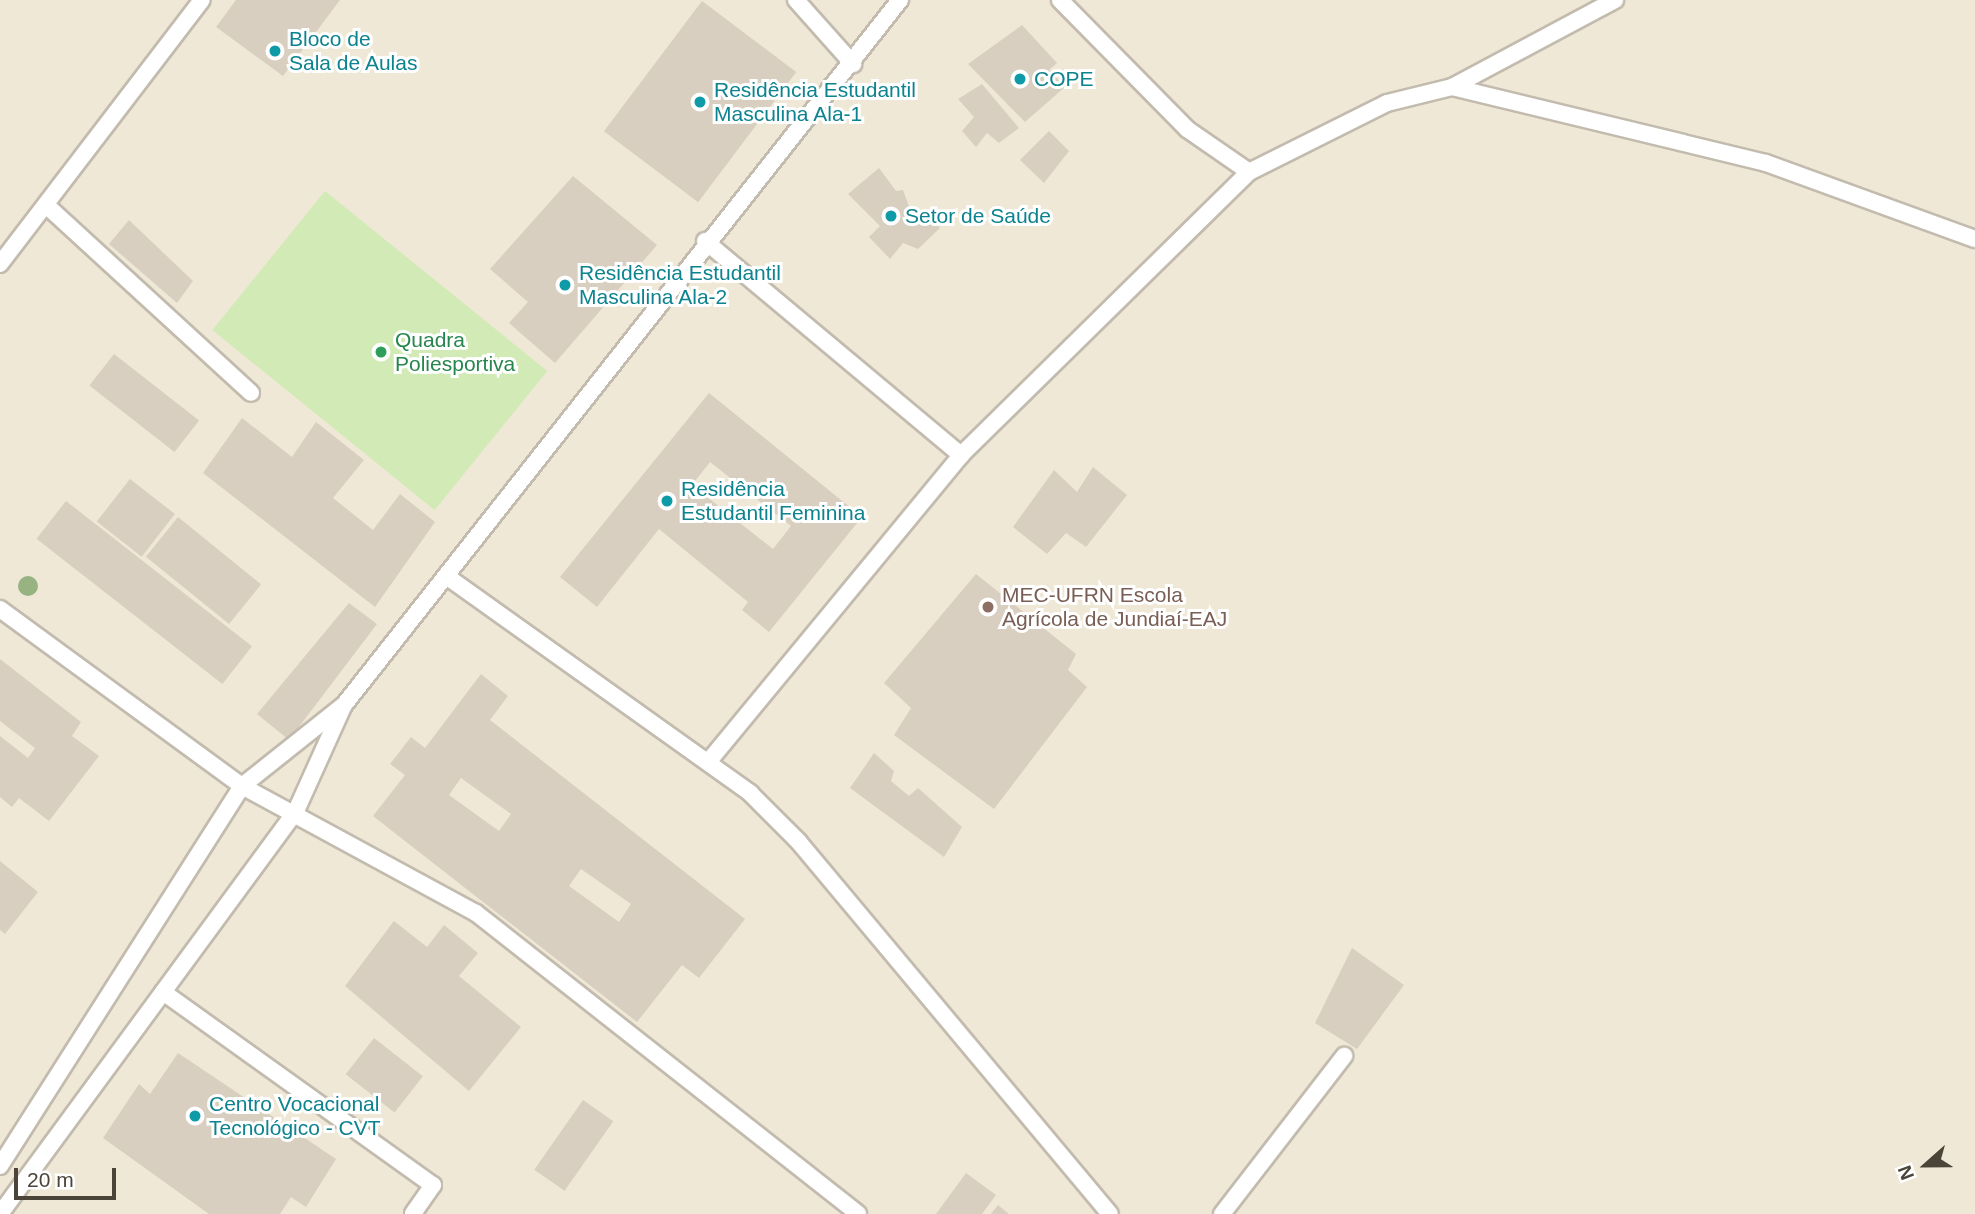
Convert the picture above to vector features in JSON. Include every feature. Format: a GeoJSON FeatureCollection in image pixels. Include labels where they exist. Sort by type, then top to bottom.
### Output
{"type":"FeatureCollection","features":[{"type":"Feature","properties":{"kind":"lane"},"geometry":{"type":"LineString","coordinates":[[0,264],[202,0]]}},
{"type":"Feature","properties":{"kind":"lane"},"geometry":{"type":"LineString","coordinates":[[796,0],[853,64]]}},
{"type":"Feature","properties":{"kind":"lane"},"geometry":{"type":"LineString","coordinates":[[0,1166],[242,786],[344,705],[705,241],[853,64],[900,0]]}},
{"type":"Feature","properties":{"kind":"lane"},"geometry":{"type":"LineString","coordinates":[[1060,0],[1187,129],[1249,172]]}},
{"type":"Feature","properties":{"kind":"lane"},"geometry":{"type":"LineString","coordinates":[[709,761],[961,455],[1249,172],[1387,103],[1452,86],[1615,0]]}},
{"type":"Feature","properties":{"kind":"lane"},"geometry":{"type":"LineString","coordinates":[[1452,86],[1766,163],[1975,239]]}},
{"type":"Feature","properties":{"kind":"lane"},"geometry":{"type":"LineString","coordinates":[[46,205],[251,393]]}},
{"type":"Feature","properties":{"kind":"lane"},"geometry":{"type":"LineString","coordinates":[[705,241],[961,455]]}},
{"type":"Feature","properties":{"kind":"lane"},"geometry":{"type":"LineString","coordinates":[[446,576],[709,761],[798,841],[1110,1212]]}},
{"type":"Feature","properties":{"kind":"lane"},"geometry":{"type":"LineString","coordinates":[[0,608],[242,786],[296,811],[476,914],[858,1214]]}},
{"type":"Feature","properties":{"kind":"lane"},"geometry":{"type":"LineString","coordinates":[[0,1214],[296,811],[344,705]]}},
{"type":"Feature","properties":{"kind":"lane"},"geometry":{"type":"LineString","coordinates":[[163,992],[433,1185],[413,1214]]}},
{"type":"Feature","properties":{"kind":"lane"},"geometry":{"type":"LineString","coordinates":[[1222,1214],[1345,1056]]}},
{"type":"Feature","properties":{"kind":"shaded area","name":"MEC-UFRN Escola Agrícola de Jundiaí-EAJ"},"geometry":{"type":"Polygon","coordinates":[[[0,0],[1975,0],[1975,1214],[0,1214],[0,0]]]}},
{"type":"Feature","properties":{"kind":"green space","name":"Quadra Poliesportiva"},"geometry":{"type":"Polygon","coordinates":[[[325,191],[547,371],[435,510],[212,330],[325,191]]]}},
{"type":"Feature","properties":{"kind":"building","name":"Bloco de Sala de Aulas"},"geometry":{"type":"Polygon","coordinates":[[[236,0],[340,0],[283,76],[216,27],[236,0]]]}},
{"type":"Feature","properties":{"kind":"building","name":"Residência Estudantil Masculina Ala-1"},"geometry":{"type":"Polygon","coordinates":[[[702,1],[796,72],[698,202],[604,131],[702,1]]]}},
{"type":"Feature","properties":{"kind":"building","name":"COPE"},"geometry":{"type":"Polygon","coordinates":[[[1022,25],[1057,63],[1049,70],[1065,87],[1025,122],[968,64],[1022,25]]]}},
{"type":"Feature","properties":{"kind":"building"},"geometry":{"type":"Polygon","coordinates":[[[982,84],[1019,128],[999,143],[987,133],[976,147],[962,131],[974,117],[958,99],[982,84]]]}},
{"type":"Feature","properties":{"kind":"building"},"geometry":{"type":"Polygon","coordinates":[[[1049,131],[1069,151],[1044,183],[1020,160],[1049,131]]]}},
{"type":"Feature","properties":{"kind":"building","name":"Setor de Saúde"},"geometry":{"type":"Polygon","coordinates":[[[879,168],[896,191],[903,190],[914,220],[922,210],[940,228],[918,249],[903,243],[890,259],[869,237],[880,226],[848,194],[879,168]]]}},
{"type":"Feature","properties":{"kind":"building","name":"Residência Estudantil Masculina Ala-2"},"geometry":{"type":"Polygon","coordinates":[[[573,176],[657,245],[555,363],[509,323],[528,302],[490,269],[573,176]]]}},
{"type":"Feature","properties":{"kind":"building"},"geometry":{"type":"Polygon","coordinates":[[[129,220],[193,281],[177,303],[109,244],[129,220]]]}},
{"type":"Feature","properties":{"kind":"building"},"geometry":{"type":"Polygon","coordinates":[[[114,354],[199,420],[174,452],[89,386],[114,354]]]}},
{"type":"Feature","properties":{"kind":"building","name":"Residência Estudantil Feminina"},"geometry":{"type":"Polygon","coordinates":[[[709,393],[862,517],[769,632],[742,610],[748,602],[659,529],[597,607],[560,577],[709,393]],[[710,462],[692,485],[773,549],[791,526],[710,462]]]}},
{"type":"Feature","properties":{"kind":"building"},"geometry":{"type":"Polygon","coordinates":[[[242,418],[292,457],[316,422],[364,460],[333,498],[373,530],[400,494],[435,522],[375,607],[203,473],[242,418]]]}},
{"type":"Feature","properties":{"kind":"building"},"geometry":{"type":"Polygon","coordinates":[[[1093,467],[1127,495],[1086,547],[1066,533],[1047,554],[1013,527],[1054,470],[1077,492],[1093,467]]]}},
{"type":"Feature","properties":{"kind":"building"},"geometry":{"type":"Polygon","coordinates":[[[130,479],[175,514],[142,557],[97,522],[130,479]]]}},
{"type":"Feature","properties":{"kind":"building"},"geometry":{"type":"Polygon","coordinates":[[[66,501],[252,646],[222,684],[36,539],[66,501]]]}},
{"type":"Feature","properties":{"kind":"building"},"geometry":{"type":"Polygon","coordinates":[[[178,517],[261,584],[229,624],[146,557],[178,517]]]}},
{"type":"Feature","properties":{"kind":"building"},"geometry":{"type":"Polygon","coordinates":[[[976,574],[1076,654],[1068,670],[1087,687],[994,809],[894,735],[911,708],[884,683],[976,574]]]}},
{"type":"Feature","properties":{"kind":"building"},"geometry":{"type":"Polygon","coordinates":[[[349,603],[377,624],[289,740],[257,714],[349,603]]]}},
{"type":"Feature","properties":{"kind":"building"},"geometry":{"type":"Polygon","coordinates":[[[0,659],[81,722],[72,736],[99,756],[49,821],[19,798],[12,807],[0,797],[0,736],[28,758],[35,748],[0,721],[0,659]]]}},
{"type":"Feature","properties":{"kind":"building"},"geometry":{"type":"Polygon","coordinates":[[[481,674],[508,696],[490,720],[745,919],[699,978],[682,965],[637,1022],[373,816],[405,775],[390,764],[411,737],[425,748],[481,674]],[[461,778],[449,795],[499,831],[511,814],[461,778]],[[581,869],[569,886],[619,922],[631,904],[581,869]]]}},
{"type":"Feature","properties":{"kind":"building"},"geometry":{"type":"Polygon","coordinates":[[[874,753],[894,771],[891,781],[909,796],[918,788],[962,827],[944,857],[850,788],[874,753]]]}},
{"type":"Feature","properties":{"kind":"building"},"geometry":{"type":"Polygon","coordinates":[[[0,861],[38,892],[5,934],[0,930],[0,861]]]}},
{"type":"Feature","properties":{"kind":"building"},"geometry":{"type":"Polygon","coordinates":[[[394,921],[427,947],[444,925],[478,953],[459,976],[521,1027],[469,1091],[345,986],[394,921]]]}},
{"type":"Feature","properties":{"kind":"building"},"geometry":{"type":"Polygon","coordinates":[[[1352,948],[1404,985],[1357,1049],[1315,1023],[1352,948]]]}},
{"type":"Feature","properties":{"kind":"building"},"geometry":{"type":"Polygon","coordinates":[[[374,1038],[423,1076],[395,1112],[346,1074],[374,1038]]]}},
{"type":"Feature","properties":{"kind":"building","name":"Centro Vocacional Tecnológico - CVT"},"geometry":{"type":"Polygon","coordinates":[[[178,1053],[336,1159],[306,1207],[291,1197],[280,1214],[209,1214],[103,1138],[139,1084],[150,1094],[178,1053]]]}},
{"type":"Feature","properties":{"kind":"building"},"geometry":{"type":"Polygon","coordinates":[[[583,1100],[613,1121],[565,1191],[534,1170],[583,1100]]]}},
{"type":"Feature","properties":{"kind":"building"},"geometry":{"type":"Polygon","coordinates":[[[966,1173],[996,1195],[982,1214],[936,1214],[966,1173]]]}},
{"type":"Feature","properties":{"kind":"building"},"geometry":{"type":"Polygon","coordinates":[[[998,1205],[1009,1214],[991,1214],[998,1205]]]}},
{"type":"Feature","properties":{"kind":"place","name":"Bloco de Sala de Aulas"},"geometry":{"type":"Point","coordinates":[275,51]}},
{"type":"Feature","properties":{"kind":"place","name":"COPE"},"geometry":{"type":"Point","coordinates":[1020,79]}},
{"type":"Feature","properties":{"kind":"place","name":"Residência Estudantil Masculina Ala-1"},"geometry":{"type":"Point","coordinates":[700,102]}},
{"type":"Feature","properties":{"kind":"place","name":"Setor de Saúde"},"geometry":{"type":"Point","coordinates":[891,216]}},
{"type":"Feature","properties":{"kind":"place","name":"Residência Estudantil Masculina Ala-2"},"geometry":{"type":"Point","coordinates":[565,285]}},
{"type":"Feature","properties":{"kind":"place","name":"Quadra Poliesportiva"},"geometry":{"type":"Point","coordinates":[381,352]}},
{"type":"Feature","properties":{"kind":"place","name":"Residência Estudantil Feminina"},"geometry":{"type":"Point","coordinates":[667,501]}},
{"type":"Feature","properties":{"kind":"place","name":"MEC-UFRN Escola Agrícola de Jundiaí-EAJ"},"geometry":{"type":"Point","coordinates":[988,607]}},
{"type":"Feature","properties":{"kind":"place","name":"Centro Vocacional Tecnológico - CVT"},"geometry":{"type":"Point","coordinates":[195,1116]}}]}
